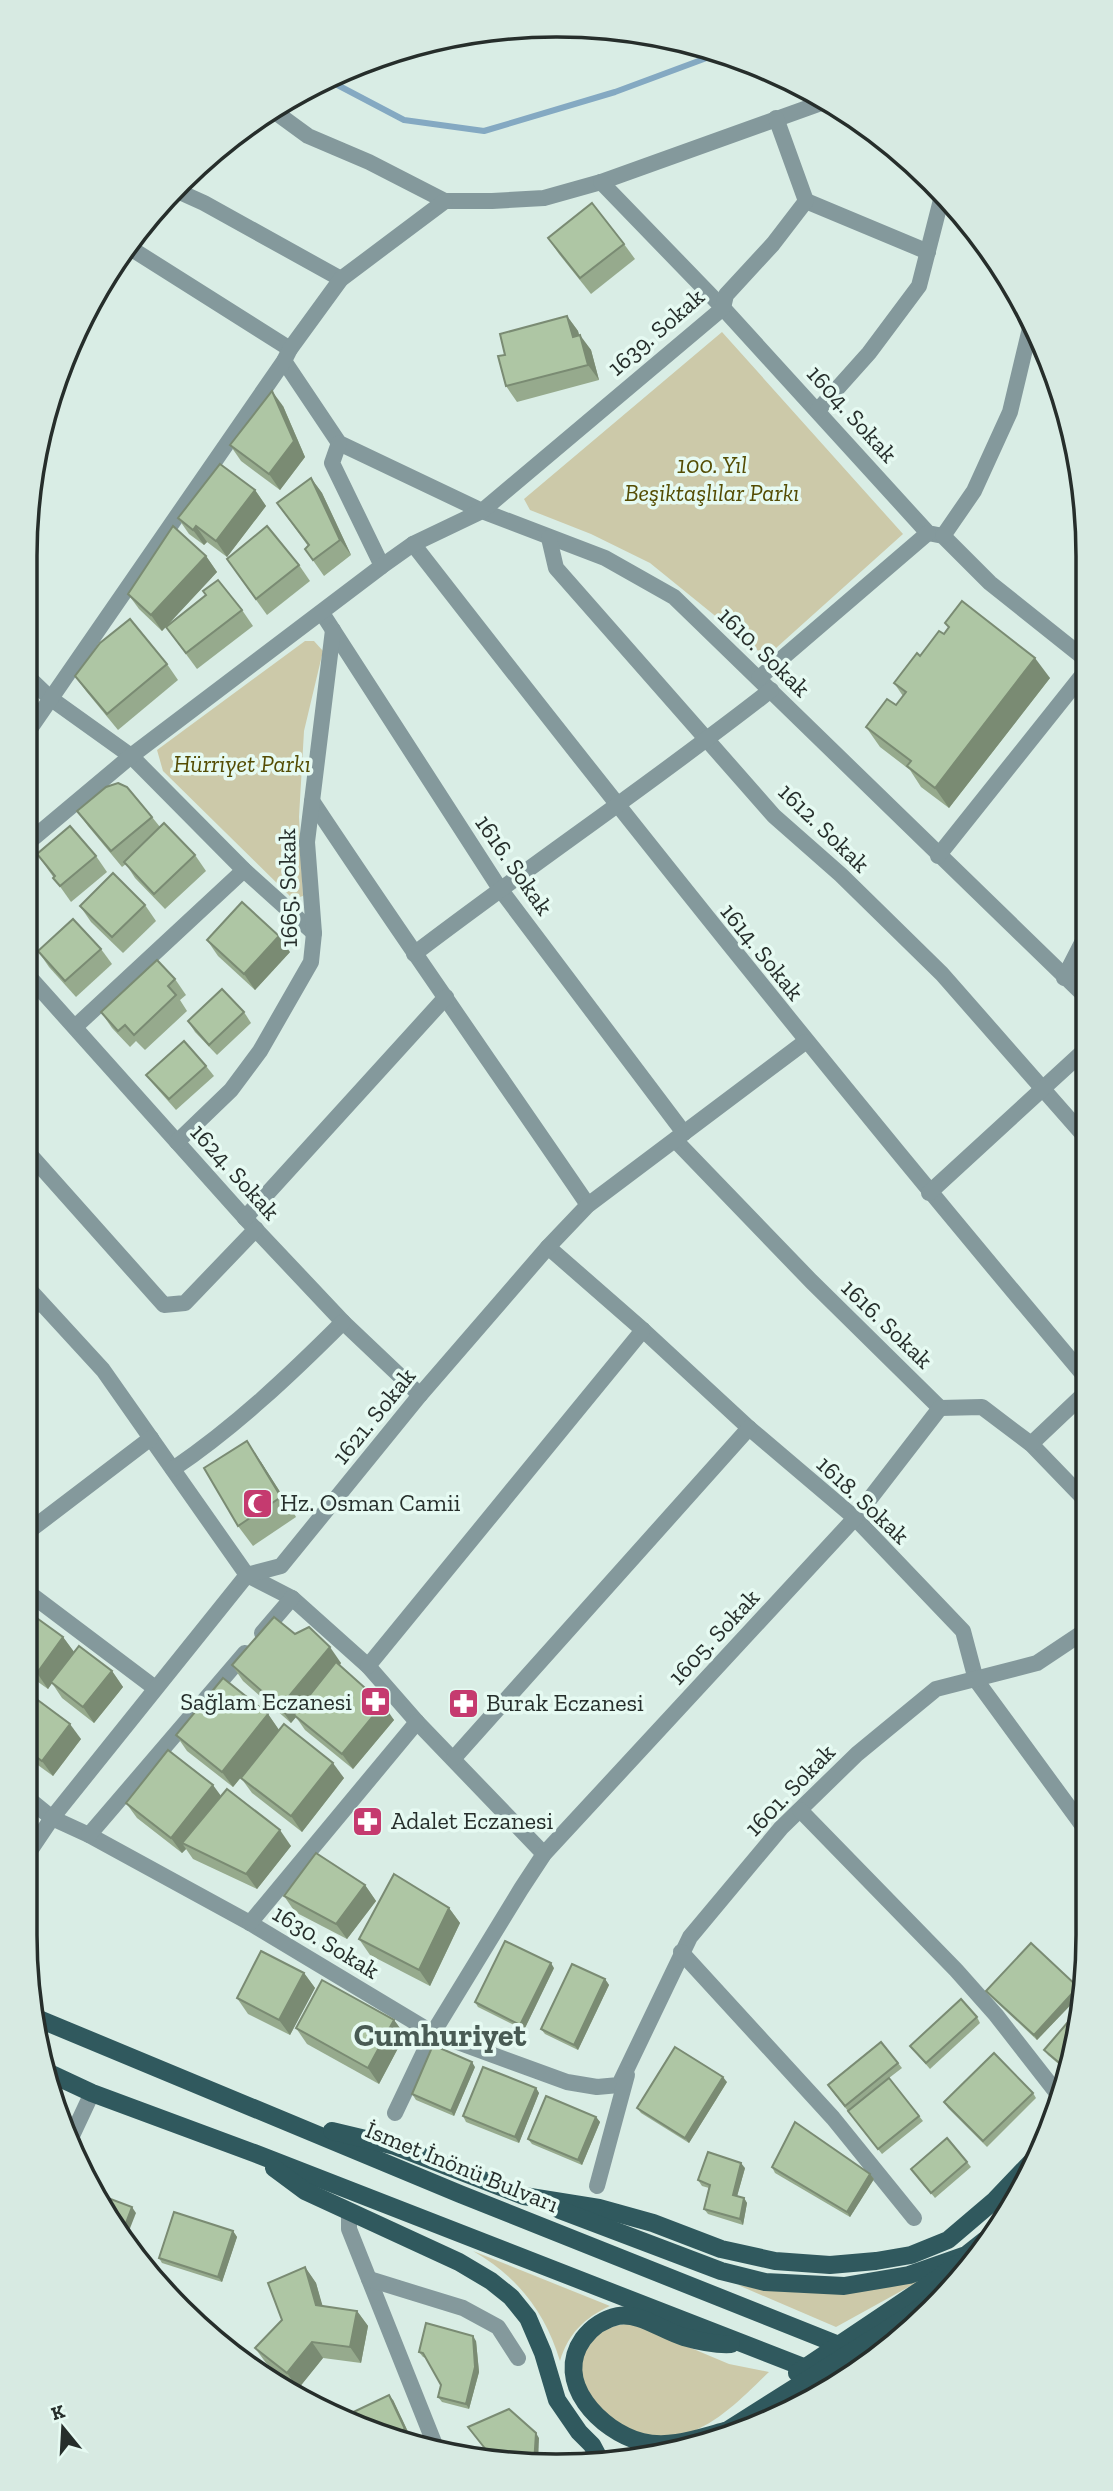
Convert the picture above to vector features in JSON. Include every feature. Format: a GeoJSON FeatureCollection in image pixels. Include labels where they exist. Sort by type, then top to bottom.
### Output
{"type":"FeatureCollection","features":[{"type":"Feature","properties":{"kind":"main road","name":"İsmet İnönü Bulvarı"},"geometry":{"type":"LineString","coordinates":[[44,2022],[460,2194],[863,2354]]}},
{"type":"Feature","properties":{"kind":"main road"},"geometry":{"type":"LineString","coordinates":[[56,2076],[92,2093],[829,2377]]}},
{"type":"Feature","properties":{"kind":"main road"},"geometry":{"type":"LineString","coordinates":[[282,2120],[395,2146],[721,2271],[765,2282],[844,2286],[909,2275],[965,2256]]}},
{"type":"Feature","properties":{"kind":"main road"},"geometry":{"type":"LineString","coordinates":[[254,2154],[305,2191],[459,2262],[491,2281],[511,2297],[528,2318],[558,2400],[596,2452]]}},
{"type":"Feature","properties":{"kind":"main road"},"geometry":{"type":"LineString","coordinates":[[524,2196],[599,2208],[653,2223],[721,2249],[775,2261],[830,2265],[911,2255],[948,2240],[1015,2179]]}},
{"type":"Feature","properties":{"kind":"main road"},"geometry":{"type":"LineString","coordinates":[[741,2420],[859,2331],[937,2279],[963,2258]]}},
{"type":"Feature","properties":{"kind":"main road"},"geometry":{"type":"LineString","coordinates":[[662,2443],[643,2442],[621,2434],[604,2424],[583,2400],[575,2379],[575,2356],[593,2327],[604,2320],[628,2315],[683,2337],[721,2345],[746,2344]]}},
{"type":"Feature","properties":{"kind":"main road"},"geometry":{"type":"LineString","coordinates":[[790,2384],[907,2318]]}},
{"type":"Feature","properties":{"kind":"street"},"geometry":{"type":"LineString","coordinates":[[281,116],[308,136],[369,162],[445,201],[544,198],[601,182],[814,105]]}},
{"type":"Feature","properties":{"kind":"street"},"geometry":{"type":"LineString","coordinates":[[776,118],[806,201],[928,252]]}},
{"type":"Feature","properties":{"kind":"street","name":"1604. Sokak"},"geometry":{"type":"LineString","coordinates":[[601,182],[935,535],[1076,652]]}},
{"type":"Feature","properties":{"kind":"street"},"geometry":{"type":"LineString","coordinates":[[184,194],[341,279]]}},
{"type":"Feature","properties":{"kind":"street"},"geometry":{"type":"LineString","coordinates":[[37,717],[341,279],[445,201]]}},
{"type":"Feature","properties":{"kind":"street","name":"1639. Sokak"},"geometry":{"type":"LineString","coordinates":[[322,613],[413,544],[482,511],[723,308],[726,295],[773,244],[806,201]]}},
{"type":"Feature","properties":{"kind":"street"},"geometry":{"type":"LineString","coordinates":[[818,410],[869,353],[919,286],[940,206]]}},
{"type":"Feature","properties":{"kind":"street"},"geometry":{"type":"LineString","coordinates":[[136,252],[287,355],[339,443],[332,463],[382,566]]}},
{"type":"Feature","properties":{"kind":"street"},"geometry":{"type":"LineString","coordinates":[[414,954],[615,804],[709,739],[765,684],[935,535],[974,491],[1010,412],[1028,338]]}},
{"type":"Feature","properties":{"kind":"street","name":"1610. Sokak"},"geometry":{"type":"LineString","coordinates":[[339,443],[482,511],[605,558],[674,597],[1076,988]]}},
{"type":"Feature","properties":{"kind":"street","name":"1612. Sokak"},"geometry":{"type":"LineString","coordinates":[[549,538],[556,568],[774,816],[841,876],[942,974],[1076,1126]]}},
{"type":"Feature","properties":{"kind":"street","name":"1614. Sokak"},"geometry":{"type":"LineString","coordinates":[[413,544],[805,1042],[1076,1366]]}},
{"type":"Feature","properties":{"kind":"street"},"geometry":{"type":"LineString","coordinates":[[37,834],[131,756],[322,613]]}},
{"type":"Feature","properties":{"kind":"street","name":"1616. Sokak"},"geometry":{"type":"LineString","coordinates":[[322,613],[500,889],[679,1136],[811,1281],[940,1408]]}},
{"type":"Feature","properties":{"kind":"street","name":"1665. Sokak"},"geometry":{"type":"LineString","coordinates":[[177,1142],[231,1090],[260,1051],[311,962],[314,933],[307,842],[333,630]]}},
{"type":"Feature","properties":{"kind":"street"},"geometry":{"type":"LineString","coordinates":[[938,856],[1076,683]]}},
{"type":"Feature","properties":{"kind":"street"},"geometry":{"type":"LineString","coordinates":[[37,686],[131,756],[244,870],[314,933]]}},
{"type":"Feature","properties":{"kind":"street"},"geometry":{"type":"LineString","coordinates":[[312,801],[588,1205]]}},
{"type":"Feature","properties":{"kind":"street"},"geometry":{"type":"LineString","coordinates":[[75,1027],[244,870]]}},
{"type":"Feature","properties":{"kind":"street"},"geometry":{"type":"LineString","coordinates":[[1064,978],[1076,955]]}},
{"type":"Feature","properties":{"kind":"street","name":"1624. Sokak"},"geometry":{"type":"LineString","coordinates":[[37,986],[251,1224],[343,1322],[420,1395]]}},
{"type":"Feature","properties":{"kind":"street"},"geometry":{"type":"LineString","coordinates":[[37,1163],[164,1305],[186,1303],[446,997]]}},
{"type":"Feature","properties":{"kind":"street","name":"1621. Sokak"},"geometry":{"type":"LineString","coordinates":[[247,1575],[281,1566],[420,1395],[548,1247],[588,1205],[805,1042]]}},
{"type":"Feature","properties":{"kind":"street"},"geometry":{"type":"LineString","coordinates":[[929,1192],[1076,1059]]}},
{"type":"Feature","properties":{"kind":"street","name":"1618. Sokak"},"geometry":{"type":"LineString","coordinates":[[548,1247],[749,1428],[855,1518],[963,1632],[976,1680],[1076,1817]]}},
{"type":"Feature","properties":{"kind":"street"},"geometry":{"type":"LineString","coordinates":[[37,1300],[103,1370],[247,1575],[292,1598],[368,1666],[544,1854]]}},
{"type":"Feature","properties":{"kind":"street"},"geometry":{"type":"LineString","coordinates":[[173,1469],[213,1443],[300,1365],[343,1322]]}},
{"type":"Feature","properties":{"kind":"street"},"geometry":{"type":"LineString","coordinates":[[368,1666],[643,1330]]}},
{"type":"Feature","properties":{"kind":"street"},"geometry":{"type":"LineString","coordinates":[[1031,1444],[1076,1401]]}},
{"type":"Feature","properties":{"kind":"street"},"geometry":{"type":"LineString","coordinates":[[940,1408],[982,1407],[1031,1444],[1076,1491]]}},
{"type":"Feature","properties":{"kind":"street","name":"1605. Sokak"},"geometry":{"type":"LineString","coordinates":[[395,2113],[433,2033],[544,1854],[855,1518],[940,1408]]}},
{"type":"Feature","properties":{"kind":"street"},"geometry":{"type":"LineString","coordinates":[[454,1758],[749,1428]]}},
{"type":"Feature","properties":{"kind":"street"},"geometry":{"type":"LineString","coordinates":[[37,1524],[151,1438]]}},
{"type":"Feature","properties":{"kind":"street"},"geometry":{"type":"LineString","coordinates":[[37,1839],[247,1575]]}},
{"type":"Feature","properties":{"kind":"street"},"geometry":{"type":"LineString","coordinates":[[89,1835],[292,1598]]}},
{"type":"Feature","properties":{"kind":"street"},"geometry":{"type":"LineString","coordinates":[[37,1600],[155,1688]]}},
{"type":"Feature","properties":{"kind":"street","name":"1601. Sokak"},"geometry":{"type":"LineString","coordinates":[[619,2085],[690,1937],[781,1828],[856,1754],[936,1689],[1037,1663],[1076,1636]]}},
{"type":"Feature","properties":{"kind":"street"},"geometry":{"type":"LineString","coordinates":[[250,1923],[417,1721]]}},
{"type":"Feature","properties":{"kind":"street","name":"1630. Sokak"},"geometry":{"type":"LineString","coordinates":[[37,1806],[52,1818],[89,1835],[250,1923],[433,2033],[567,2082],[597,2087],[619,2085]]}},
{"type":"Feature","properties":{"kind":"street"},"geometry":{"type":"LineString","coordinates":[[800,1810],[956,1970],[996,2015],[1053,2088]]}},
{"type":"Feature","properties":{"kind":"street"},"geometry":{"type":"LineString","coordinates":[[681,1952],[833,2118],[914,2218]]}},
{"type":"Feature","properties":{"kind":"street"},"geometry":{"type":"LineString","coordinates":[[597,2186],[630,2063]]}},
{"type":"Feature","properties":{"kind":"street"},"geometry":{"type":"LineString","coordinates":[[75,2130],[92,2093]]}},
{"type":"Feature","properties":{"kind":"street"},"geometry":{"type":"LineString","coordinates":[[349,2211],[349,2229],[433,2439]]}},
{"type":"Feature","properties":{"kind":"street"},"geometry":{"type":"LineString","coordinates":[[369,2279],[463,2308],[498,2327],[518,2358]]}},
{"type":"Feature","properties":{"kind":"green space","name":"100. Yıl Beşiktaşlılar Parkı"},"geometry":{"type":"Polygon","coordinates":[[[722,332],[903,534],[766,657],[650,563],[591,534],[530,510],[524,499],[722,332]]]}},
{"type":"Feature","properties":{"kind":"green space","name":"Hürriyet Parkı"},"geometry":{"type":"Polygon","coordinates":[[[305,641],[314,641],[323,651],[304,731],[299,817],[303,896],[293,899],[163,771],[157,750],[305,641]]]}},
{"type":"Feature","properties":{"kind":"green space"},"geometry":{"type":"Polygon","coordinates":[[[473,2251],[610,2306],[578,2328],[563,2351],[560,2361],[546,2327],[528,2297],[503,2272],[473,2251]]]}},
{"type":"Feature","properties":{"kind":"green space"},"geometry":{"type":"Polygon","coordinates":[[[923,2279],[836,2327],[738,2285],[808,2293],[853,2291],[923,2279]]]}},
{"type":"Feature","properties":{"kind":"green space"},"geometry":{"type":"Polygon","coordinates":[[[634,2324],[729,2364],[769,2372],[732,2407],[688,2433],[653,2437],[632,2432],[613,2421],[592,2402],[583,2385],[581,2372],[585,2350],[592,2340],[612,2327],[634,2324]]]}},
{"type":"Feature","properties":{"kind":"building"},"geometry":{"type":"Polygon","coordinates":[[[592,203],[624,244],[580,278],[548,238],[592,203]]]}},
{"type":"Feature","properties":{"kind":"building"},"geometry":{"type":"Polygon","coordinates":[[[567,316],[573,337],[580,335],[588,365],[506,386],[498,356],[505,355],[500,334],[567,316]]]}},
{"type":"Feature","properties":{"kind":"building"},"geometry":{"type":"Polygon","coordinates":[[[272,391],[294,441],[269,474],[230,445],[272,391]]]}},
{"type":"Feature","properties":{"kind":"building"},"geometry":{"type":"Polygon","coordinates":[[[220,464],[255,490],[216,541],[196,526],[193,530],[178,518],[220,464]]]}},
{"type":"Feature","properties":{"kind":"building"},"geometry":{"type":"Polygon","coordinates":[[[311,478],[340,540],[313,560],[305,549],[309,545],[277,503],[311,478]]]}},
{"type":"Feature","properties":{"kind":"building"},"geometry":{"type":"Polygon","coordinates":[[[173,526],[206,556],[151,615],[128,594],[173,526]]]}},
{"type":"Feature","properties":{"kind":"building"},"geometry":{"type":"Polygon","coordinates":[[[267,526],[299,565],[256,599],[227,559],[267,526]]]}},
{"type":"Feature","properties":{"kind":"building"},"geometry":{"type":"Polygon","coordinates":[[[218,580],[242,610],[186,653],[166,627],[206,595],[203,591],[218,580]]]}},
{"type":"Feature","properties":{"kind":"building"},"geometry":{"type":"Polygon","coordinates":[[[962,601],[1035,658],[935,788],[907,766],[911,761],[866,727],[887,699],[896,705],[906,692],[894,683],[917,653],[920,656],[939,631],[944,634],[949,627],[945,623],[962,601]]]}},
{"type":"Feature","properties":{"kind":"building"},"geometry":{"type":"Polygon","coordinates":[[[130,619],[167,664],[107,714],[75,676],[100,643],[130,619]]]}},
{"type":"Feature","properties":{"kind":"building"},"geometry":{"type":"Polygon","coordinates":[[[118,783],[127,787],[152,817],[111,851],[77,811],[106,787],[118,783]]]}},
{"type":"Feature","properties":{"kind":"building"},"geometry":{"type":"Polygon","coordinates":[[[164,823],[195,855],[154,894],[124,862],[164,823]]]}},
{"type":"Feature","properties":{"kind":"building"},"geometry":{"type":"Polygon","coordinates":[[[70,826],[96,856],[60,886],[37,854],[70,826]]]}},
{"type":"Feature","properties":{"kind":"building"},"geometry":{"type":"Polygon","coordinates":[[[113,873],[145,905],[112,937],[80,906],[113,873]]]}},
{"type":"Feature","properties":{"kind":"building"},"geometry":{"type":"Polygon","coordinates":[[[242,902],[279,936],[244,974],[207,940],[242,902]]]}},
{"type":"Feature","properties":{"kind":"building"},"geometry":{"type":"Polygon","coordinates":[[[73,919],[101,949],[65,981],[38,951],[73,919]]]}},
{"type":"Feature","properties":{"kind":"building"},"geometry":{"type":"Polygon","coordinates":[[[157,960],[175,979],[168,986],[176,995],[134,1035],[125,1025],[118,1031],[101,1012],[157,960]]]}},
{"type":"Feature","properties":{"kind":"building"},"geometry":{"type":"Polygon","coordinates":[[[222,989],[244,1012],[209,1045],[188,1021],[222,989]]]}},
{"type":"Feature","properties":{"kind":"building"},"geometry":{"type":"Polygon","coordinates":[[[184,1041],[206,1066],[169,1099],[146,1075],[184,1041]]]}},
{"type":"Feature","properties":{"kind":"building"},"geometry":{"type":"Polygon","coordinates":[[[247,1441],[281,1497],[238,1526],[204,1468],[247,1441]]]}},
{"type":"Feature","properties":{"kind":"building"},"geometry":{"type":"Polygon","coordinates":[[[274,1617],[295,1634],[309,1627],[330,1647],[280,1707],[232,1665],[274,1617]]]}},
{"type":"Feature","properties":{"kind":"building"},"geometry":{"type":"Polygon","coordinates":[[[37,1618],[63,1637],[37,1673],[37,1618]]]}},
{"type":"Feature","properties":{"kind":"building"},"geometry":{"type":"Polygon","coordinates":[[[79,1646],[112,1671],[83,1707],[51,1682],[79,1646]]]}},
{"type":"Feature","properties":{"kind":"building"},"geometry":{"type":"Polygon","coordinates":[[[336,1662],[383,1704],[342,1754],[294,1715],[336,1662]]]}},
{"type":"Feature","properties":{"kind":"building"},"geometry":{"type":"Polygon","coordinates":[[[223,1678],[268,1714],[222,1772],[176,1735],[223,1678]]]}},
{"type":"Feature","properties":{"kind":"building"},"geometry":{"type":"Polygon","coordinates":[[[37,1699],[70,1724],[42,1761],[37,1757],[37,1699]]]}},
{"type":"Feature","properties":{"kind":"building"},"geometry":{"type":"Polygon","coordinates":[[[284,1724],[333,1763],[291,1816],[241,1778],[284,1724]]]}},
{"type":"Feature","properties":{"kind":"building"},"geometry":{"type":"Polygon","coordinates":[[[168,1750],[213,1785],[171,1838],[126,1803],[168,1750]]]}},
{"type":"Feature","properties":{"kind":"building"},"geometry":{"type":"Polygon","coordinates":[[[227,1789],[280,1830],[246,1874],[182,1843],[227,1789]]]}},
{"type":"Feature","properties":{"kind":"building"},"geometry":{"type":"Polygon","coordinates":[[[316,1853],[365,1885],[336,1924],[284,1896],[316,1853]]]}},
{"type":"Feature","properties":{"kind":"building"},"geometry":{"type":"Polygon","coordinates":[[[394,1874],[449,1908],[419,1970],[359,1939],[394,1874]]]}},
{"type":"Feature","properties":{"kind":"building"},"geometry":{"type":"Polygon","coordinates":[[[505,1941],[551,1963],[520,2025],[475,2002],[505,1941]]]}},
{"type":"Feature","properties":{"kind":"building"},"geometry":{"type":"Polygon","coordinates":[[[1031,1943],[1074,1983],[1073,1993],[1034,2035],[986,1991],[1031,1943]]]}},
{"type":"Feature","properties":{"kind":"building"},"geometry":{"type":"Polygon","coordinates":[[[261,1951],[304,1973],[279,2020],[237,1998],[261,1951]]]}},
{"type":"Feature","properties":{"kind":"building"},"geometry":{"type":"Polygon","coordinates":[[[572,1964],[605,1979],[574,2045],[541,2029],[572,1964]]]}},
{"type":"Feature","properties":{"kind":"building"},"geometry":{"type":"Polygon","coordinates":[[[322,1980],[394,2020],[368,2068],[296,2028],[322,1980]]]}},
{"type":"Feature","properties":{"kind":"building"},"geometry":{"type":"Polygon","coordinates":[[[961,1999],[977,2017],[926,2063],[910,2046],[961,1999]]]}},
{"type":"Feature","properties":{"kind":"building"},"geometry":{"type":"Polygon","coordinates":[[[1069,2021],[1060,2064],[1044,2050],[1069,2021]]]}},
{"type":"Feature","properties":{"kind":"building"},"geometry":{"type":"Polygon","coordinates":[[[881,2042],[898,2063],[845,2106],[828,2085],[881,2042]]]}},
{"type":"Feature","properties":{"kind":"building"},"geometry":{"type":"Polygon","coordinates":[[[433,2045],[472,2062],[451,2111],[412,2094],[433,2045]]]}},
{"type":"Feature","properties":{"kind":"building"},"geometry":{"type":"Polygon","coordinates":[[[675,2047],[723,2077],[685,2138],[637,2108],[675,2047]]]}},
{"type":"Feature","properties":{"kind":"building"},"geometry":{"type":"Polygon","coordinates":[[[994,2053],[1033,2093],[983,2141],[944,2102],[994,2053]]]}},
{"type":"Feature","properties":{"kind":"building"},"geometry":{"type":"Polygon","coordinates":[[[483,2067],[536,2088],[515,2137],[463,2116],[483,2067]]]}},
{"type":"Feature","properties":{"kind":"building"},"geometry":{"type":"Polygon","coordinates":[[[889,2078],[919,2116],[878,2149],[848,2111],[889,2078]]]}},
{"type":"Feature","properties":{"kind":"building"},"geometry":{"type":"Polygon","coordinates":[[[546,2096],[596,2117],[578,2160],[528,2139],[546,2096]]]}},
{"type":"Feature","properties":{"kind":"building"},"geometry":{"type":"Polygon","coordinates":[[[795,2122],[870,2174],[847,2212],[772,2167],[795,2122]]]}},
{"type":"Feature","properties":{"kind":"building"},"geometry":{"type":"Polygon","coordinates":[[[947,2138],[967,2162],[931,2193],[911,2169],[947,2138]]]}},
{"type":"Feature","properties":{"kind":"building"},"geometry":{"type":"Polygon","coordinates":[[[708,2152],[741,2163],[733,2195],[744,2198],[740,2219],[704,2209],[710,2185],[698,2180],[708,2152]]]}},
{"type":"Feature","properties":{"kind":"building"},"geometry":{"type":"Polygon","coordinates":[[[109,2198],[132,2207],[125,2225],[109,2198]]]}},
{"type":"Feature","properties":{"kind":"building"},"geometry":{"type":"Polygon","coordinates":[[[174,2212],[233,2231],[218,2277],[159,2258],[174,2212]]]}},
{"type":"Feature","properties":{"kind":"building"},"geometry":{"type":"Polygon","coordinates":[[[305,2267],[316,2305],[357,2311],[350,2347],[312,2342],[287,2373],[255,2348],[282,2320],[268,2283],[305,2267]]]}},
{"type":"Feature","properties":{"kind":"building"},"geometry":{"type":"Polygon","coordinates":[[[426,2323],[473,2336],[475,2367],[466,2404],[438,2397],[441,2385],[423,2353],[419,2352],[426,2323]]]}},
{"type":"Feature","properties":{"kind":"building"},"geometry":{"type":"Polygon","coordinates":[[[389,2395],[405,2429],[401,2431],[389,2427],[352,2412],[389,2395]]]}},
{"type":"Feature","properties":{"kind":"building"},"geometry":{"type":"Polygon","coordinates":[[[509,2409],[536,2433],[535,2453],[486,2449],[468,2427],[509,2409]]]}},
{"type":"Feature","properties":{"kind":"waterway"},"geometry":{"type":"LineString","coordinates":[[338,85],[404,120],[484,131],[615,92],[705,58]]}},
{"type":"Feature","properties":{"kind":"place","name":"Hz. Osman Camii"},"geometry":{"type":"Point","coordinates":[257,1503]}},
{"type":"Feature","properties":{"kind":"place","name":"Sağlam Eczanesi"},"geometry":{"type":"Point","coordinates":[375,1702]}},
{"type":"Feature","properties":{"kind":"place","name":"Burak Eczanesi"},"geometry":{"type":"Point","coordinates":[463,1703]}},
{"type":"Feature","properties":{"kind":"place","name":"Adalet Eczanesi"},"geometry":{"type":"Point","coordinates":[368,1821]}},
{"type":"Feature","properties":{"kind":"district","name":"Cumhuriyet"},"geometry":{"type":"Point","coordinates":[440,2035]}}]}
